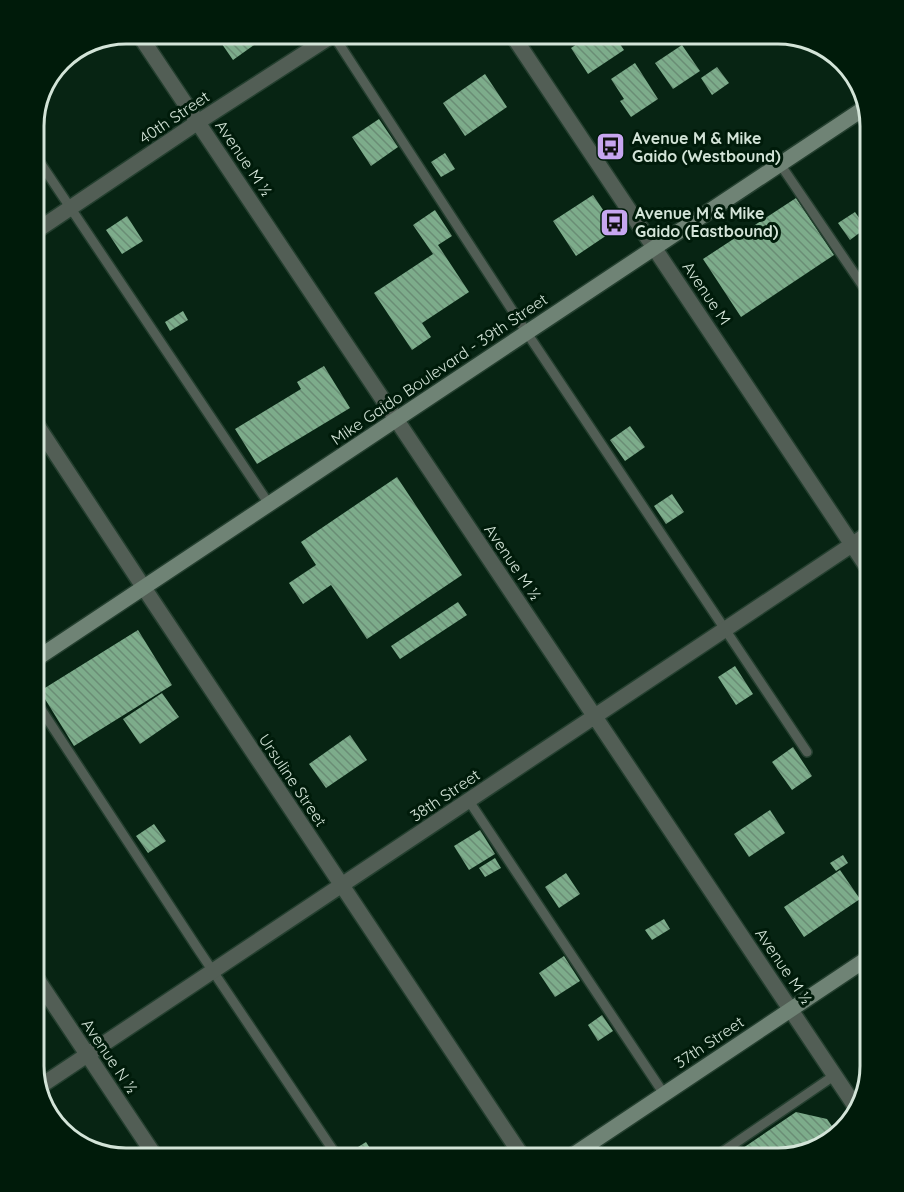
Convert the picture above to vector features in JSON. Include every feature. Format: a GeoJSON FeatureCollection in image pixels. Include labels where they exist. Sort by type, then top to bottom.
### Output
{"type":"FeatureCollection","features":[{"type":"Feature","properties":{"kind":"main road","name":"Mike Gaido Boulevard - 39th Street"},"geometry":{"type":"LineString","coordinates":[[44,654],[859,112]]}},
{"type":"Feature","properties":{"kind":"main road","name":"37th Street"},"geometry":{"type":"LineString","coordinates":[[583,1148],[860,963]]}},
{"type":"Feature","properties":{"kind":"street","name":"Avenue M ½"},"geometry":{"type":"LineString","coordinates":[[145,44],[852,1102]]}},
{"type":"Feature","properties":{"kind":"street","name":"40th Street"},"geometry":{"type":"LineString","coordinates":[[44,225],[318,44]]}},
{"type":"Feature","properties":{"kind":"street","name":"Avenue M"},"geometry":{"type":"LineString","coordinates":[[518,44],[860,557]]}},
{"type":"Feature","properties":{"kind":"street","name":"Ursuline Street"},"geometry":{"type":"LineString","coordinates":[[44,436],[517,1148]]}},
{"type":"Feature","properties":{"kind":"street","name":"38th Street"},"geometry":{"type":"LineString","coordinates":[[45,1083],[860,540]]}},
{"type":"Feature","properties":{"kind":"street","name":"Avenue N ½"},"geometry":{"type":"LineString","coordinates":[[44,989],[150,1148]]}},
{"type":"Feature","properties":{"kind":"lane"},"geometry":{"type":"LineString","coordinates":[[339,44],[527,333],[807,752]]}},
{"type":"Feature","properties":{"kind":"lane"},"geometry":{"type":"LineString","coordinates":[[780,164],[860,282]]}},
{"type":"Feature","properties":{"kind":"lane"},"geometry":{"type":"LineString","coordinates":[[44,168],[269,504]]}},
{"type":"Feature","properties":{"kind":"lane"},"geometry":{"type":"LineString","coordinates":[[44,714],[332,1148]]}},
{"type":"Feature","properties":{"kind":"lane"},"geometry":{"type":"LineString","coordinates":[[469,801],[664,1094]]}},
{"type":"Feature","properties":{"kind":"lane"},"geometry":{"type":"LineString","coordinates":[[728,1148],[835,1075]]}},
{"type":"Feature","properties":{"kind":"building"},"geometry":{"type":"Polygon","coordinates":[[[222,44],[253,44],[254,45],[233,60],[222,44]]]}},
{"type":"Feature","properties":{"kind":"building"},"geometry":{"type":"Polygon","coordinates":[[[577,44],[620,44],[624,50],[588,74],[571,48],[577,44]]]}},
{"type":"Feature","properties":{"kind":"building"},"geometry":{"type":"Polygon","coordinates":[[[682,45],[700,71],[673,89],[655,63],[682,45]]]}},
{"type":"Feature","properties":{"kind":"building"},"geometry":{"type":"Polygon","coordinates":[[[635,63],[658,99],[631,117],[620,101],[624,99],[611,79],[635,63]]]}},
{"type":"Feature","properties":{"kind":"building"},"geometry":{"type":"Polygon","coordinates":[[[717,67],[729,83],[712,95],[701,78],[717,67]]]}},
{"type":"Feature","properties":{"kind":"building"},"geometry":{"type":"Polygon","coordinates":[[[485,74],[507,107],[465,136],[443,103],[485,74]]]}},
{"type":"Feature","properties":{"kind":"building"},"geometry":{"type":"Polygon","coordinates":[[[379,119],[398,147],[371,166],[352,137],[379,119]]]}},
{"type":"Feature","properties":{"kind":"building"},"geometry":{"type":"Polygon","coordinates":[[[445,153],[455,169],[441,177],[431,162],[445,153]]]}},
{"type":"Feature","properties":{"kind":"building"},"geometry":{"type":"Polygon","coordinates":[[[593,195],[616,229],[576,256],[553,221],[593,195]]]}},
{"type":"Feature","properties":{"kind":"building"},"geometry":{"type":"Polygon","coordinates":[[[796,198],[834,255],[741,317],[703,259],[796,198]]]}},
{"type":"Feature","properties":{"kind":"building"},"geometry":{"type":"Polygon","coordinates":[[[435,210],[452,236],[438,245],[469,292],[422,323],[431,337],[412,350],[374,293],[433,254],[413,225],[435,210]]]}},
{"type":"Feature","properties":{"kind":"building"},"geometry":{"type":"Polygon","coordinates":[[[855,212],[860,219],[860,232],[850,240],[838,223],[855,212]]]}},
{"type":"Feature","properties":{"kind":"building"},"geometry":{"type":"Polygon","coordinates":[[[127,216],[143,241],[122,254],[106,230],[127,216]]]}},
{"type":"Feature","properties":{"kind":"building"},"geometry":{"type":"Polygon","coordinates":[[[183,311],[188,320],[170,331],[165,322],[183,311]]]}},
{"type":"Feature","properties":{"kind":"building"},"geometry":{"type":"Polygon","coordinates":[[[324,366],[350,408],[257,464],[235,429],[301,389],[297,382],[324,366]]]}},
{"type":"Feature","properties":{"kind":"building"},"geometry":{"type":"Polygon","coordinates":[[[630,426],[645,447],[625,461],[610,440],[630,426]]]}},
{"type":"Feature","properties":{"kind":"building"},"geometry":{"type":"Polygon","coordinates":[[[397,477],[462,575],[367,639],[331,585],[303,604],[289,583],[316,565],[301,542],[397,477]]]}},
{"type":"Feature","properties":{"kind":"building"},"geometry":{"type":"Polygon","coordinates":[[[672,494],[684,512],[666,524],[654,506],[672,494]]]}},
{"type":"Feature","properties":{"kind":"building"},"geometry":{"type":"Polygon","coordinates":[[[458,602],[467,615],[400,659],[391,646],[458,602]]]}},
{"type":"Feature","properties":{"kind":"building"},"geometry":{"type":"Polygon","coordinates":[[[138,630],[172,685],[74,746],[44,697],[44,689],[138,630]]]}},
{"type":"Feature","properties":{"kind":"building"},"geometry":{"type":"Polygon","coordinates":[[[735,666],[753,694],[736,705],[718,677],[735,666]]]}},
{"type":"Feature","properties":{"kind":"building"},"geometry":{"type":"Polygon","coordinates":[[[162,693],[179,717],[140,744],[123,719],[162,693]]]}},
{"type":"Feature","properties":{"kind":"building"},"geometry":{"type":"Polygon","coordinates":[[[350,735],[367,760],[326,788],[309,764],[350,735]]]}},
{"type":"Feature","properties":{"kind":"building"},"geometry":{"type":"Polygon","coordinates":[[[793,747],[812,776],[792,790],[772,762],[793,747]]]}},
{"type":"Feature","properties":{"kind":"building"},"geometry":{"type":"Polygon","coordinates":[[[770,810],[785,833],[749,857],[734,834],[770,810]]]}},
{"type":"Feature","properties":{"kind":"building"},"geometry":{"type":"Polygon","coordinates":[[[154,824],[166,841],[148,853],[136,836],[154,824]]]}},
{"type":"Feature","properties":{"kind":"building"},"geometry":{"type":"Polygon","coordinates":[[[480,830],[495,854],[469,870],[454,846],[480,830]]]}},
{"type":"Feature","properties":{"kind":"building"},"geometry":{"type":"Polygon","coordinates":[[[843,855],[848,863],[836,871],[830,863],[843,855]]]}},
{"type":"Feature","properties":{"kind":"building"},"geometry":{"type":"Polygon","coordinates":[[[495,858],[501,868],[485,877],[479,868],[495,858]]]}},
{"type":"Feature","properties":{"kind":"building"},"geometry":{"type":"Polygon","coordinates":[[[840,870],[860,899],[804,937],[784,907],[840,870]]]}},
{"type":"Feature","properties":{"kind":"building"},"geometry":{"type":"Polygon","coordinates":[[[566,873],[580,894],[559,908],[545,887],[566,873]]]}},
{"type":"Feature","properties":{"kind":"building"},"geometry":{"type":"Polygon","coordinates":[[[664,919],[670,929],[652,940],[645,930],[664,919]]]}},
{"type":"Feature","properties":{"kind":"building"},"geometry":{"type":"Polygon","coordinates":[[[564,956],[580,981],[555,997],[539,973],[564,956]]]}},
{"type":"Feature","properties":{"kind":"building"},"geometry":{"type":"Polygon","coordinates":[[[602,1015],[613,1031],[598,1041],[588,1025],[602,1015]]]}},
{"type":"Feature","properties":{"kind":"building"},"geometry":{"type":"Polygon","coordinates":[[[796,1112],[827,1119],[833,1128],[815,1140],[795,1147],[743,1148],[796,1112]]]}},
{"type":"Feature","properties":{"kind":"building"},"geometry":{"type":"Polygon","coordinates":[[[366,1142],[370,1148],[356,1148],[366,1142]]]}},
{"type":"Feature","properties":{"kind":"place","name":"Avenue M & Mike Gaido (Westbound)"},"geometry":{"type":"Point","coordinates":[611,147]}},
{"type":"Feature","properties":{"kind":"place","name":"Avenue M & Mike Gaido (Eastbound)"},"geometry":{"type":"Point","coordinates":[614,222]}}]}
